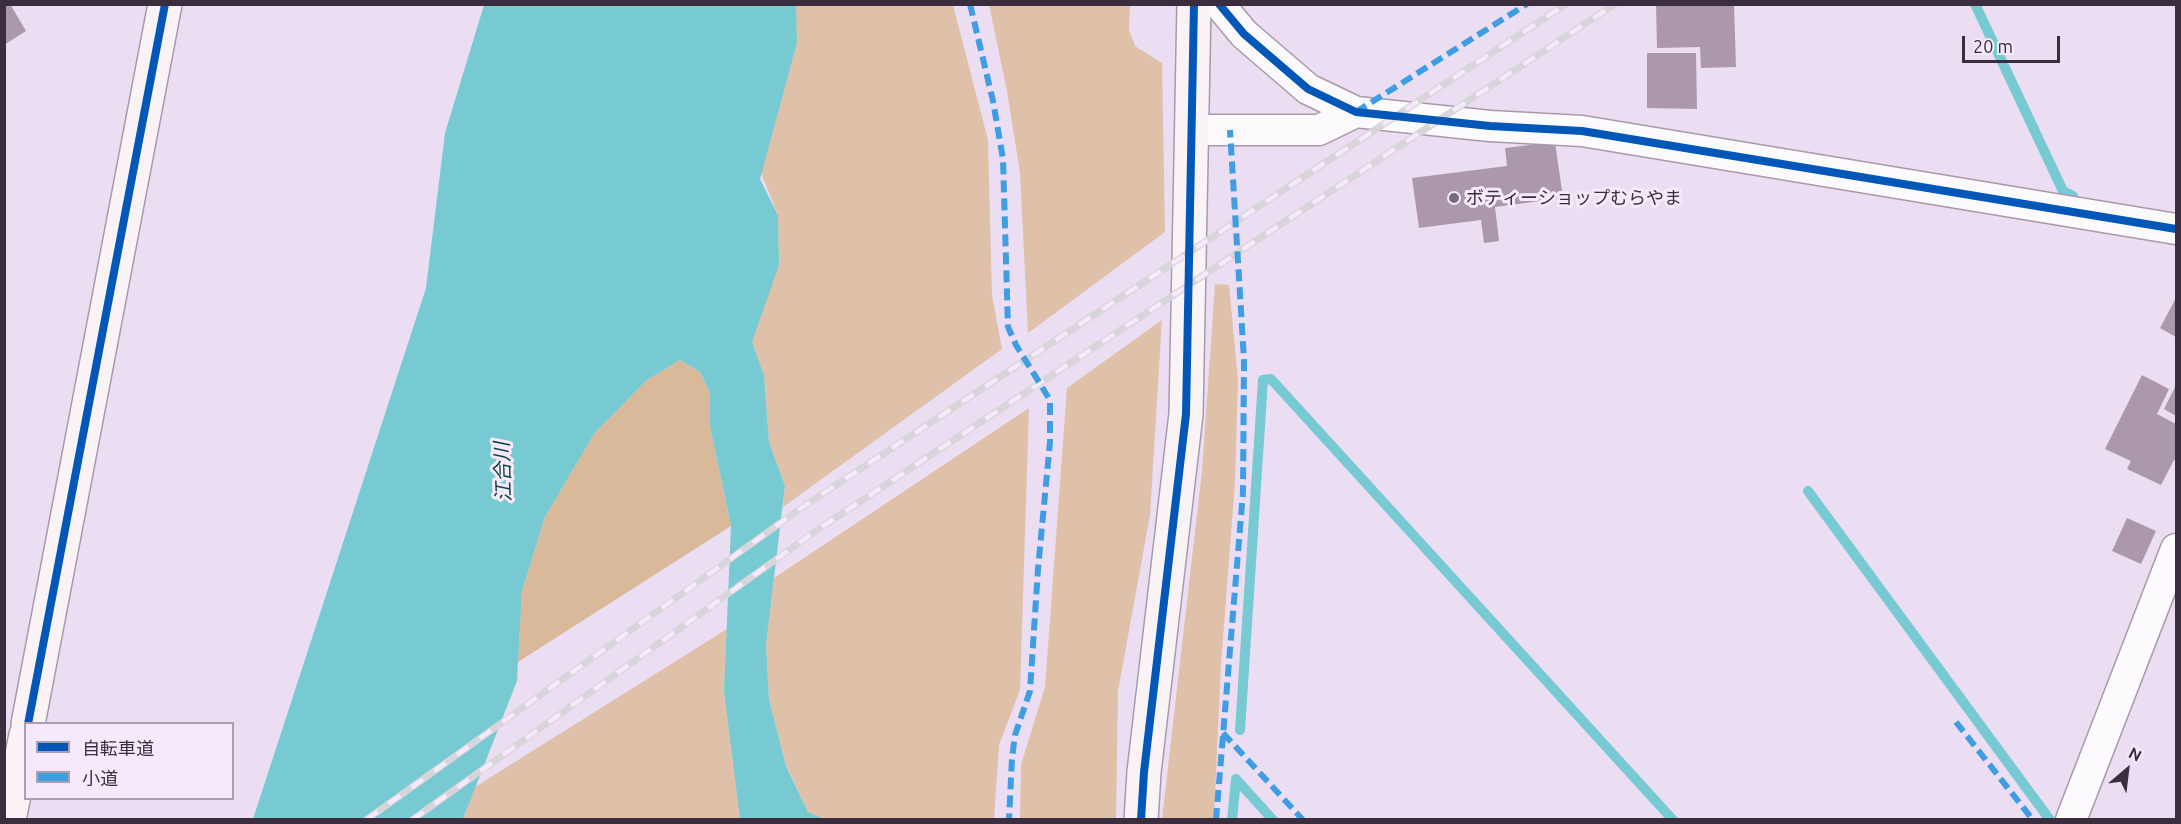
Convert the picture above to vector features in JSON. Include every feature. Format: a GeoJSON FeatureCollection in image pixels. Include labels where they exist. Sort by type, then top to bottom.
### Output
{"type":"FeatureCollection","features":[{"type":"Feature","properties":{"kind":"street"},"geometry":{"type":"LineString","coordinates":[[28,722],[165,4]]}},
{"type":"Feature","properties":{"kind":"street"},"geometry":{"type":"LineString","coordinates":[[1141,819],[1144,772],[1186,414],[1194,4]]}},
{"type":"Feature","properties":{"kind":"street"},"geometry":{"type":"LineString","coordinates":[[1219,4],[1244,34],[1308,89],[1356,112],[1490,126],[1582,131],[2176,230]]}},
{"type":"Feature","properties":{"kind":"street"},"geometry":{"type":"LineString","coordinates":[[1192,130],[1319,130],[1356,112]]}},
{"type":"Feature","properties":{"kind":"street"},"geometry":{"type":"LineString","coordinates":[[2071,819],[2176,549]]}},
{"type":"Feature","properties":{"kind":"street"},"geometry":{"type":"LineString","coordinates":[[9,819],[24,745]]}},
{"type":"Feature","properties":{"kind":"shaded area"},"geometry":{"type":"Polygon","coordinates":[[[795,5],[953,5],[988,140],[992,295],[1002,349],[783,507],[785,486],[769,442],[764,375],[752,342],[779,258],[778,215],[761,173],[797,43],[795,5]]]}},
{"type":"Feature","properties":{"kind":"shaded area"},"geometry":{"type":"Polygon","coordinates":[[[989,5],[1130,5],[1129,30],[1135,46],[1162,63],[1165,232],[1028,333],[1020,173],[1007,91],[989,5]]]}},
{"type":"Feature","properties":{"kind":"shaded area"},"geometry":{"type":"Polygon","coordinates":[[[1215,284],[1229,285],[1238,381],[1235,482],[1221,664],[1214,819],[1162,819],[1202,471],[1215,284]]]}},
{"type":"Feature","properties":{"kind":"shaded area"},"geometry":{"type":"Polygon","coordinates":[[[1162,320],[1150,515],[1118,691],[1116,819],[1020,819],[1021,765],[1045,687],[1067,388],[1162,320]]]}},
{"type":"Feature","properties":{"kind":"shaded area"},"geometry":{"type":"Polygon","coordinates":[[[680,360],[700,372],[710,393],[710,426],[731,526],[518,662],[522,591],[545,517],[594,434],[647,380],[680,360]]]}},
{"type":"Feature","properties":{"kind":"shaded area"},"geometry":{"type":"Polygon","coordinates":[[[1029,408],[1020,690],[999,745],[994,819],[823,820],[808,812],[786,765],[769,699],[766,645],[774,578],[1029,408]]]}},
{"type":"Feature","properties":{"kind":"shaded area"},"geometry":{"type":"Polygon","coordinates":[[[727,629],[724,691],[740,819],[463,820],[475,787],[727,629]]]}},
{"type":"Feature","properties":{"kind":"water","name":"江合川"},"geometry":{"type":"Polygon","coordinates":[[[484,5],[796,5],[797,43],[760,179],[778,215],[779,265],[752,342],[764,375],[769,442],[785,486],[766,645],[769,699],[786,766],[808,812],[823,819],[740,819],[724,691],[731,526],[710,426],[710,393],[700,372],[680,360],[647,380],[594,434],[545,517],[522,591],[517,681],[463,819],[253,819],[426,288],[445,133],[484,5]]]}},
{"type":"Feature","properties":{"kind":"building"},"geometry":{"type":"Polygon","coordinates":[[[4,4],[10,4],[26,31],[4,45],[4,4]]]}},
{"type":"Feature","properties":{"kind":"building"},"geometry":{"type":"Polygon","coordinates":[[[1656,4],[1734,4],[1736,67],[1701,68],[1700,47],[1657,48],[1656,4]]]}},
{"type":"Feature","properties":{"kind":"building"},"geometry":{"type":"Polygon","coordinates":[[[1647,53],[1696,53],[1697,109],[1647,108],[1647,53]]]}},
{"type":"Feature","properties":{"kind":"building"},"geometry":{"type":"Polygon","coordinates":[[[1555,142],[1563,198],[1495,207],[1499,241],[1484,243],[1481,220],[1419,228],[1412,178],[1507,166],[1505,148],[1555,142]]]}},
{"type":"Feature","properties":{"kind":"building"},"geometry":{"type":"Polygon","coordinates":[[[2176,298],[2176,337],[2160,328],[2176,298]]]}},
{"type":"Feature","properties":{"kind":"building"},"geometry":{"type":"Polygon","coordinates":[[[2142,375],[2169,389],[2157,414],[2176,424],[2176,461],[2174,460],[2161,485],[2127,469],[2131,461],[2105,449],[2142,375]]]}},
{"type":"Feature","properties":{"kind":"building"},"geometry":{"type":"Polygon","coordinates":[[[2176,385],[2176,416],[2164,409],[2176,385]]]}},
{"type":"Feature","properties":{"kind":"building"},"geometry":{"type":"Polygon","coordinates":[[[2127,518],[2156,531],[2141,564],[2112,551],[2127,518]]]}},
{"type":"Feature","properties":{"kind":"waterway"},"geometry":{"type":"LineString","coordinates":[[1975,4],[2063,191],[2073,196]]}},
{"type":"Feature","properties":{"kind":"waterway"},"geometry":{"type":"LineString","coordinates":[[1240,730],[1263,380],[1271,379],[1673,820]]}},
{"type":"Feature","properties":{"kind":"waterway"},"geometry":{"type":"LineString","coordinates":[[1808,491],[2050,820]]}},
{"type":"Feature","properties":{"kind":"waterway"},"geometry":{"type":"LineString","coordinates":[[1236,779],[1273,820]]}},
{"type":"Feature","properties":{"kind":"waterway"},"geometry":{"type":"LineString","coordinates":[[1232,820],[1236,779]]}},
{"type":"Feature","properties":{"kind":"railway"},"geometry":{"type":"LineString","coordinates":[[366,820],[804,506],[1566,4]]}},
{"type":"Feature","properties":{"kind":"railway"},"geometry":{"type":"LineString","coordinates":[[412,820],[820,528],[1615,4]]}},
{"type":"Feature","properties":{"kind":"marked path"},"geometry":{"type":"LineString","coordinates":[[970,4],[993,101],[1003,159],[1008,327],[1016,345],[1050,400],[1050,442],[1030,691],[1015,735],[1009,820]]}},
{"type":"Feature","properties":{"kind":"marked path"},"geometry":{"type":"LineString","coordinates":[[1356,112],[1527,4]]}},
{"type":"Feature","properties":{"kind":"marked path"},"geometry":{"type":"LineString","coordinates":[[1216,820],[1243,492],[1244,360],[1230,130]]}},
{"type":"Feature","properties":{"kind":"marked path"},"geometry":{"type":"LineString","coordinates":[[1956,722],[2033,820]]}},
{"type":"Feature","properties":{"kind":"marked path"},"geometry":{"type":"LineString","coordinates":[[1223,733],[1303,820]]}},
{"type":"Feature","properties":{"kind":"cycle path"},"geometry":{"type":"LineString","coordinates":[[28,722],[165,4]]}},
{"type":"Feature","properties":{"kind":"cycle path"},"geometry":{"type":"LineString","coordinates":[[1141,820],[1144,772],[1186,414],[1194,4]]}},
{"type":"Feature","properties":{"kind":"cycle path"},"geometry":{"type":"LineString","coordinates":[[1219,4],[1244,34],[1308,89],[1356,112],[1490,126],[1582,131],[2176,229]]}},
{"type":"Feature","properties":{"kind":"place","name":"ボティーショップむらやま"},"geometry":{"type":"Point","coordinates":[1454,198]}}]}
